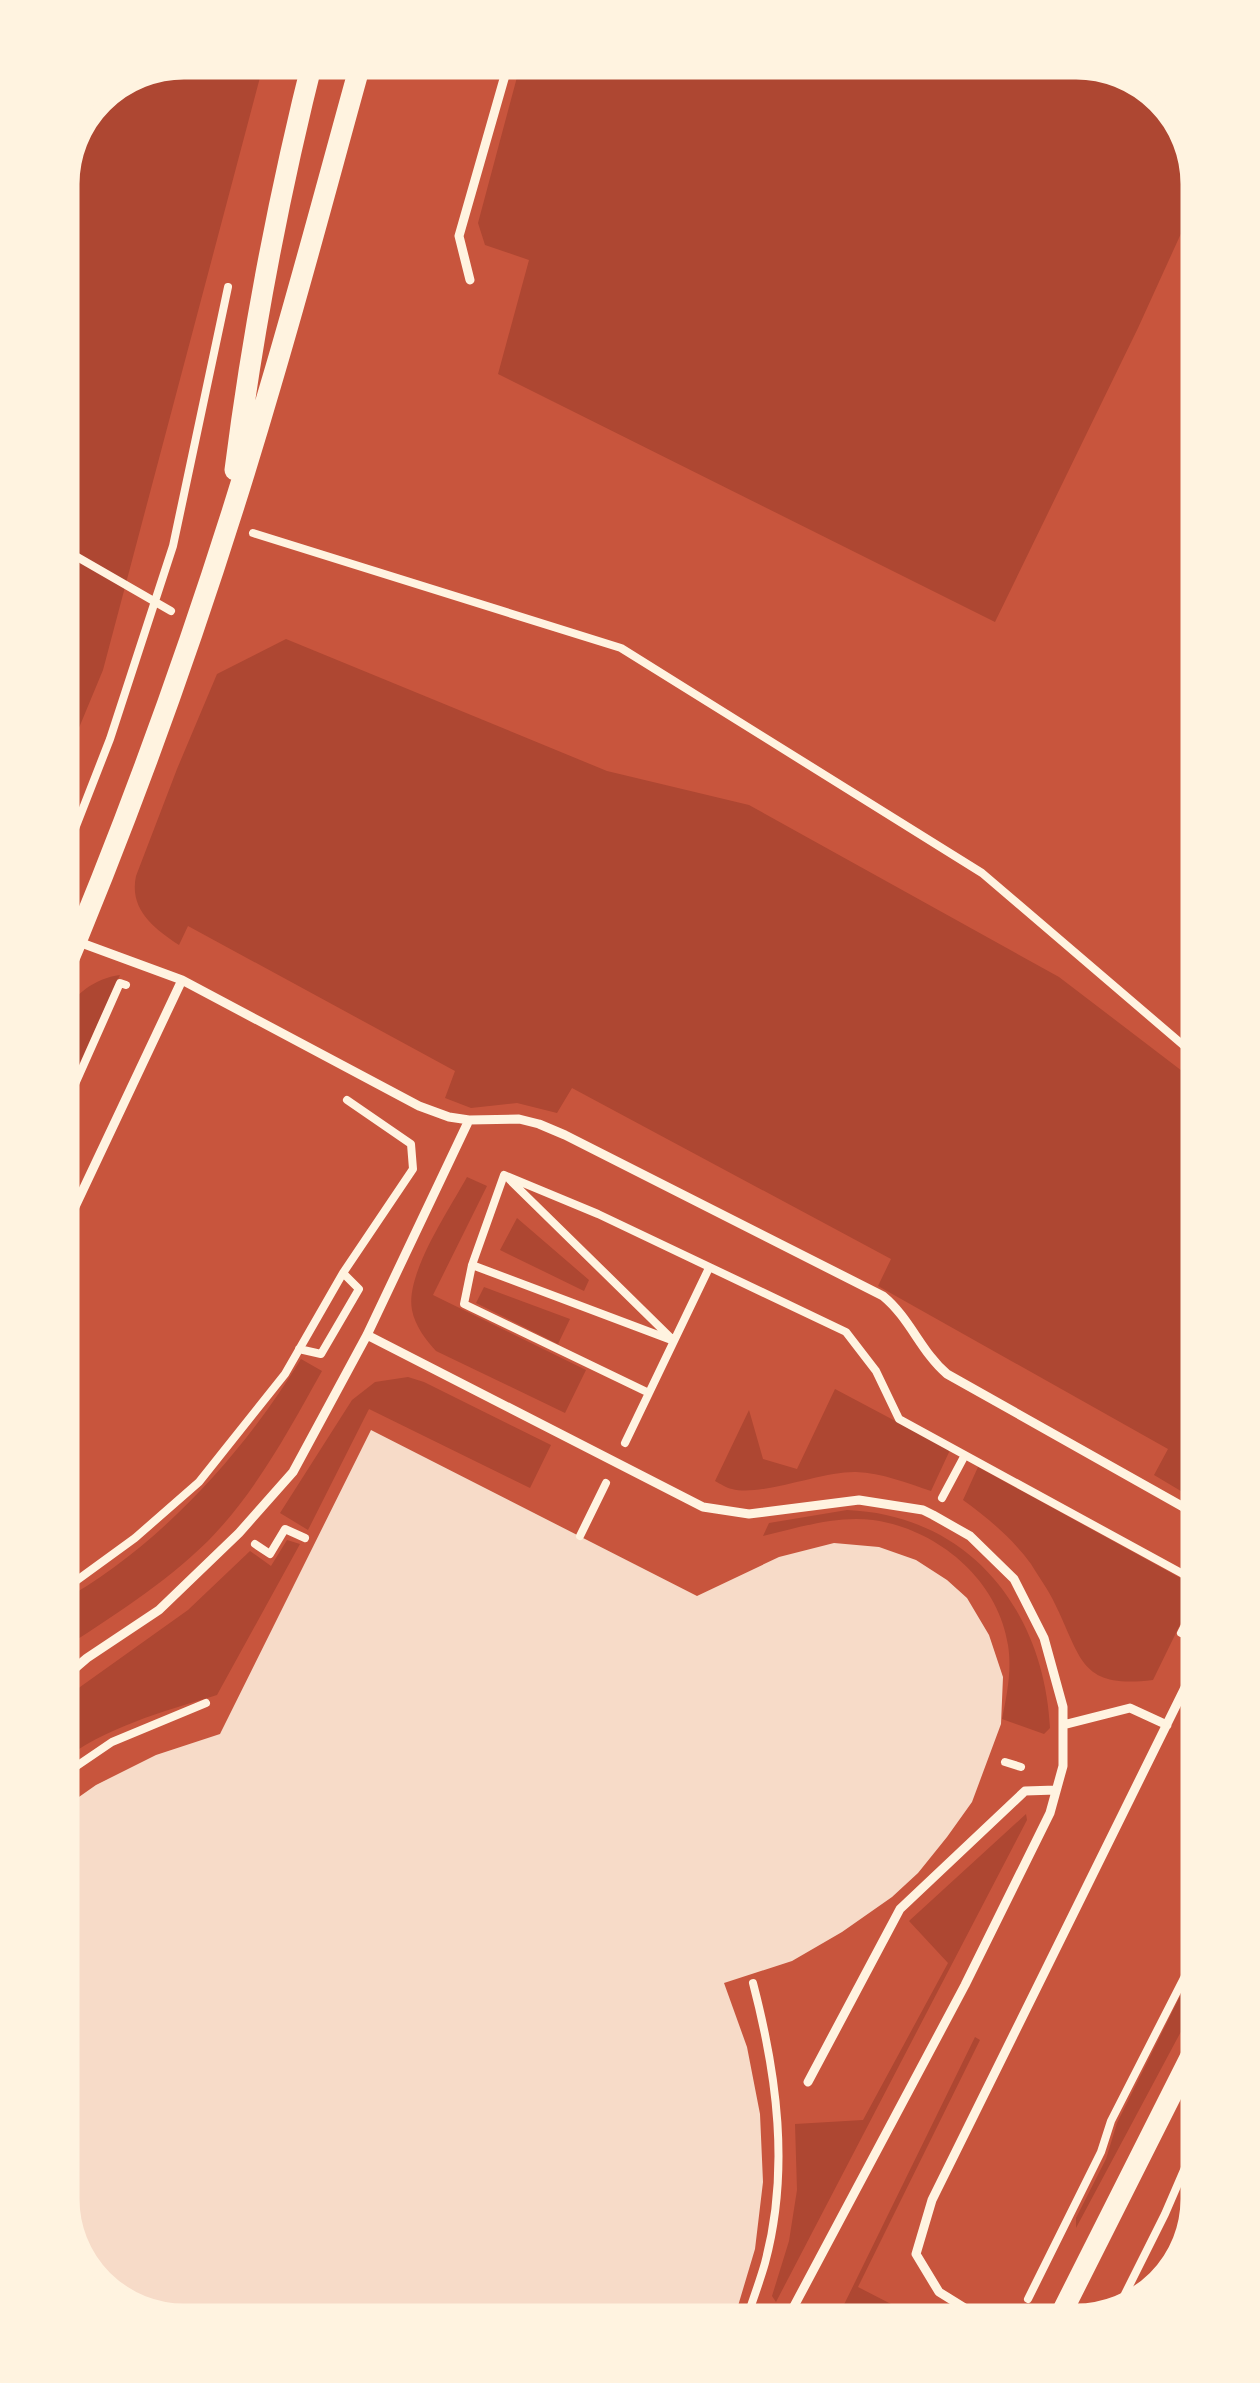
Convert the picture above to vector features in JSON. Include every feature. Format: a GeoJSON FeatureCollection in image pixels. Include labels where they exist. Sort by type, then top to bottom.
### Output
{"type":"FeatureCollection","features":[{"type":"Feature","properties":{"kind":"street"},"geometry":{"type":"LineString","coordinates":[[227,524],[246,380],[310,72]]}},
{"type":"Feature","properties":{"kind":"street"},"geometry":{"type":"LineString","coordinates":[[72,949],[141,777],[227,524],[272,384],[358,72]]}},
{"type":"Feature","properties":{"kind":"street"},"geometry":{"type":"LineString","coordinates":[[1063,2311],[1188,2062]]}},
{"type":"Feature","properties":{"kind":"lane"},"geometry":{"type":"LineString","coordinates":[[470,280],[459,236],[506,72]]}},
{"type":"Feature","properties":{"kind":"lane"},"geometry":{"type":"LineString","coordinates":[[76,941],[182,980],[419,1106],[449,1117],[539,1124],[883,1296],[947,1374],[1188,1510]]}},
{"type":"Feature","properties":{"kind":"lane"},"geometry":{"type":"LineString","coordinates":[[72,1213],[182,980]]}},
{"type":"Feature","properties":{"kind":"lane"},"geometry":{"type":"LineString","coordinates":[[72,1670],[159,1610],[239,1533],[293,1472],[367,1335],[469,1120]]}},
{"type":"Feature","properties":{"kind":"lane"},"geometry":{"type":"LineString","coordinates":[[367,1335],[703,1507],[749,1514],[860,1500],[923,1510],[970,1536],[1014,1579],[1044,1638],[1063,1707],[1063,1766],[1050,1813],[965,1985],[791,2311]]}},
{"type":"Feature","properties":{"kind":"lane"},"geometry":{"type":"LineString","coordinates":[[969,2311],[939,2292],[916,2254],[932,2200],[1188,1682]]}},
{"type":"Feature","properties":{"kind":"lane"},"geometry":{"type":"LineString","coordinates":[[1179,1700],[1188,1704]]}},
{"type":"Feature","properties":{"kind":"lane"},"geometry":{"type":"LineString","coordinates":[[1063,1725],[1130,1708],[1167,1725]]}},
{"type":"Feature","properties":{"kind":"lane"},"geometry":{"type":"LineString","coordinates":[[808,2082],[900,1910],[1025,1791],[1056,1790]]}},
{"type":"Feature","properties":{"kind":"path"},"geometry":{"type":"LineString","coordinates":[[72,837],[110,740],[173,546],[231,276]]}},
{"type":"Feature","properties":{"kind":"path"},"geometry":{"type":"LineString","coordinates":[[227,524],[621,648],[982,873],[1188,1049]]}},
{"type":"Feature","properties":{"kind":"path"},"geometry":{"type":"LineString","coordinates":[[72,554],[194,625]]}},
{"type":"Feature","properties":{"kind":"path"},"geometry":{"type":"LineString","coordinates":[[72,1091],[120,983]]}},
{"type":"Feature","properties":{"kind":"path"},"geometry":{"type":"LineString","coordinates":[[72,1584],[200,1482],[285,1374],[343,1274],[413,1169],[411,1144],[346,1099]]}},
{"type":"Feature","properties":{"kind":"path"},"geometry":{"type":"LineString","coordinates":[[504,1175],[472,1265],[464,1304],[649,1393]]}},
{"type":"Feature","properties":{"kind":"path"},"geometry":{"type":"LineString","coordinates":[[504,1175],[598,1214],[846,1332],[876,1371],[899,1419],[1188,1577]]}},
{"type":"Feature","properties":{"kind":"path"},"geometry":{"type":"LineString","coordinates":[[504,1175],[674,1341]]}},
{"type":"Feature","properties":{"kind":"path"},"geometry":{"type":"LineString","coordinates":[[472,1265],[674,1341]]}},
{"type":"Feature","properties":{"kind":"path"},"geometry":{"type":"LineString","coordinates":[[625,1444],[709,1268]]}},
{"type":"Feature","properties":{"kind":"path"},"geometry":{"type":"LineString","coordinates":[[343,1274],[359,1289]]}},
{"type":"Feature","properties":{"kind":"path"},"geometry":{"type":"LineString","coordinates":[[299,1349],[321,1354],[346,1311]]}},
{"type":"Feature","properties":{"kind":"path"},"geometry":{"type":"LineString","coordinates":[[943,1496],[965,1455]]}},
{"type":"Feature","properties":{"kind":"path"},"geometry":{"type":"LineString","coordinates":[[580,1536],[616,1462]]}},
{"type":"Feature","properties":{"kind":"path"},"geometry":{"type":"LineString","coordinates":[[254,1544],[270,1554],[285,1529],[305,1538]]}},
{"type":"Feature","properties":{"kind":"path"},"geometry":{"type":"LineString","coordinates":[[72,1769],[112,1742],[206,1703]]}},
{"type":"Feature","properties":{"kind":"path"},"geometry":{"type":"LineString","coordinates":[[1028,2299],[1188,1970]]}},
{"type":"Feature","properties":{"kind":"path"},"geometry":{"type":"LineString","coordinates":[[749,2311],[765,2263],[777,2199],[778,2159],[775,2088],[753,1983]]}},
{"type":"Feature","properties":{"kind":"path"},"geometry":{"type":"LineString","coordinates":[[1121,2302],[1188,2159]]}},
{"type":"Feature","properties":{"kind":"shaded area"},"geometry":{"type":"Polygon","coordinates":[[[184,72],[261,72],[103,670],[72,745],[72,176],[76,155],[84,134],[105,105],[141,80],[184,72]]]}},
{"type":"Feature","properties":{"kind":"shaded area"},"geometry":{"type":"Polygon","coordinates":[[[518,72],[1098,74],[1132,87],[1165,116],[1180,141],[1188,184],[1188,218],[995,622],[498,374],[529,260],[485,245],[478,223],[518,72]]]}},
{"type":"Feature","properties":{"kind":"shaded area"},"geometry":{"type":"Polygon","coordinates":[[[286,639],[607,771],[749,805],[1059,977],[1188,1076],[1188,1495],[1154,1475],[1168,1449],[878,1286],[891,1259],[572,1088],[557,1113],[517,1103],[471,1108],[445,1098],[455,1071],[188,926],[179,945],[152,924],[136,898],[136,876],[217,674],[286,639]]]}},
{"type":"Feature","properties":{"kind":"shaded area"},"geometry":{"type":"Polygon","coordinates":[[[120,975],[72,1080],[72,1003],[87,988],[120,975]]]}},
{"type":"Feature","properties":{"kind":"shaded area"},"geometry":{"type":"Polygon","coordinates":[[[467,1177],[487,1186],[433,1295],[586,1370],[565,1413],[436,1351],[416,1322],[412,1310],[415,1279],[467,1177]]]}},
{"type":"Feature","properties":{"kind":"shaded area"},"geometry":{"type":"Polygon","coordinates":[[[517,1218],[589,1280],[584,1291],[500,1250],[517,1218]]]}},
{"type":"Feature","properties":{"kind":"shaded area"},"geometry":{"type":"Polygon","coordinates":[[[484,1287],[570,1319],[558,1344],[476,1303],[484,1287]]]}},
{"type":"Feature","properties":{"kind":"shaded area"},"geometry":{"type":"Polygon","coordinates":[[[301,1359],[322,1371],[271,1460],[208,1541],[154,1586],[72,1643],[72,1594],[163,1527],[225,1464],[301,1359]]]}},
{"type":"Feature","properties":{"kind":"shaded area"},"geometry":{"type":"Polygon","coordinates":[[[408,1377],[551,1445],[530,1488],[369,1409],[308,1530],[280,1513],[352,1400],[375,1382],[408,1377]]]}},
{"type":"Feature","properties":{"kind":"shaded area"},"geometry":{"type":"Polygon","coordinates":[[[835,1389],[950,1450],[931,1491],[856,1472],[744,1491],[715,1481],[749,1410],[763,1459],[797,1469],[835,1389]]]}},
{"type":"Feature","properties":{"kind":"shaded area"},"geometry":{"type":"Polygon","coordinates":[[[978,1467],[1184,1580],[1188,1608],[1153,1680],[1111,1680],[1087,1666],[1031,1564],[1000,1529],[963,1500],[978,1467]]]}},
{"type":"Feature","properties":{"kind":"shaded area"},"geometry":{"type":"Polygon","coordinates":[[[847,1510],[891,1516],[929,1530],[963,1550],[992,1577],[1015,1608],[1033,1645],[1045,1685],[1050,1728],[1044,1734],[1002,1719],[1009,1664],[1002,1621],[978,1579],[941,1546],[897,1525],[859,1519],[763,1536],[769,1523],[847,1510]]]}},
{"type":"Feature","properties":{"kind":"shaded area"},"geometry":{"type":"Polygon","coordinates":[[[287,1540],[300,1544],[217,1695],[115,1730],[72,1754],[72,1693],[188,1610],[250,1551],[271,1566],[287,1540]]]}},
{"type":"Feature","properties":{"kind":"shaded area"},"geometry":{"type":"Polygon","coordinates":[[[1026,1814],[1027,1820],[776,2302],[772,2296],[789,2241],[797,2190],[795,2124],[863,2120],[948,1963],[909,1921],[1026,1814]]]}},
{"type":"Feature","properties":{"kind":"shaded area"},"geometry":{"type":"Polygon","coordinates":[[[1188,1980],[1188,2018],[1076,2228],[1076,2218],[1106,2159],[1117,2123],[1188,1980]]]}},
{"type":"Feature","properties":{"kind":"shaded area"},"geometry":{"type":"Polygon","coordinates":[[[975,2037],[980,2040],[858,2287],[905,2311],[841,2311],[975,2037]]]}},
{"type":"Feature","properties":{"kind":"building"},"geometry":{"type":"Polygon","coordinates":[[[371,1430],[697,1596],[779,1557],[834,1543],[879,1547],[916,1560],[967,1598],[989,1635],[1003,1677],[1001,1724],[972,1802],[918,1873],[842,1932],[792,1961],[724,1983],[747,2047],[760,2114],[763,2182],[755,2249],[736,2311],[176,2311],[134,2299],[95,2267],[80,2242],[72,2199],[72,1802],[156,1755],[220,1734],[371,1430]]]}}]}
